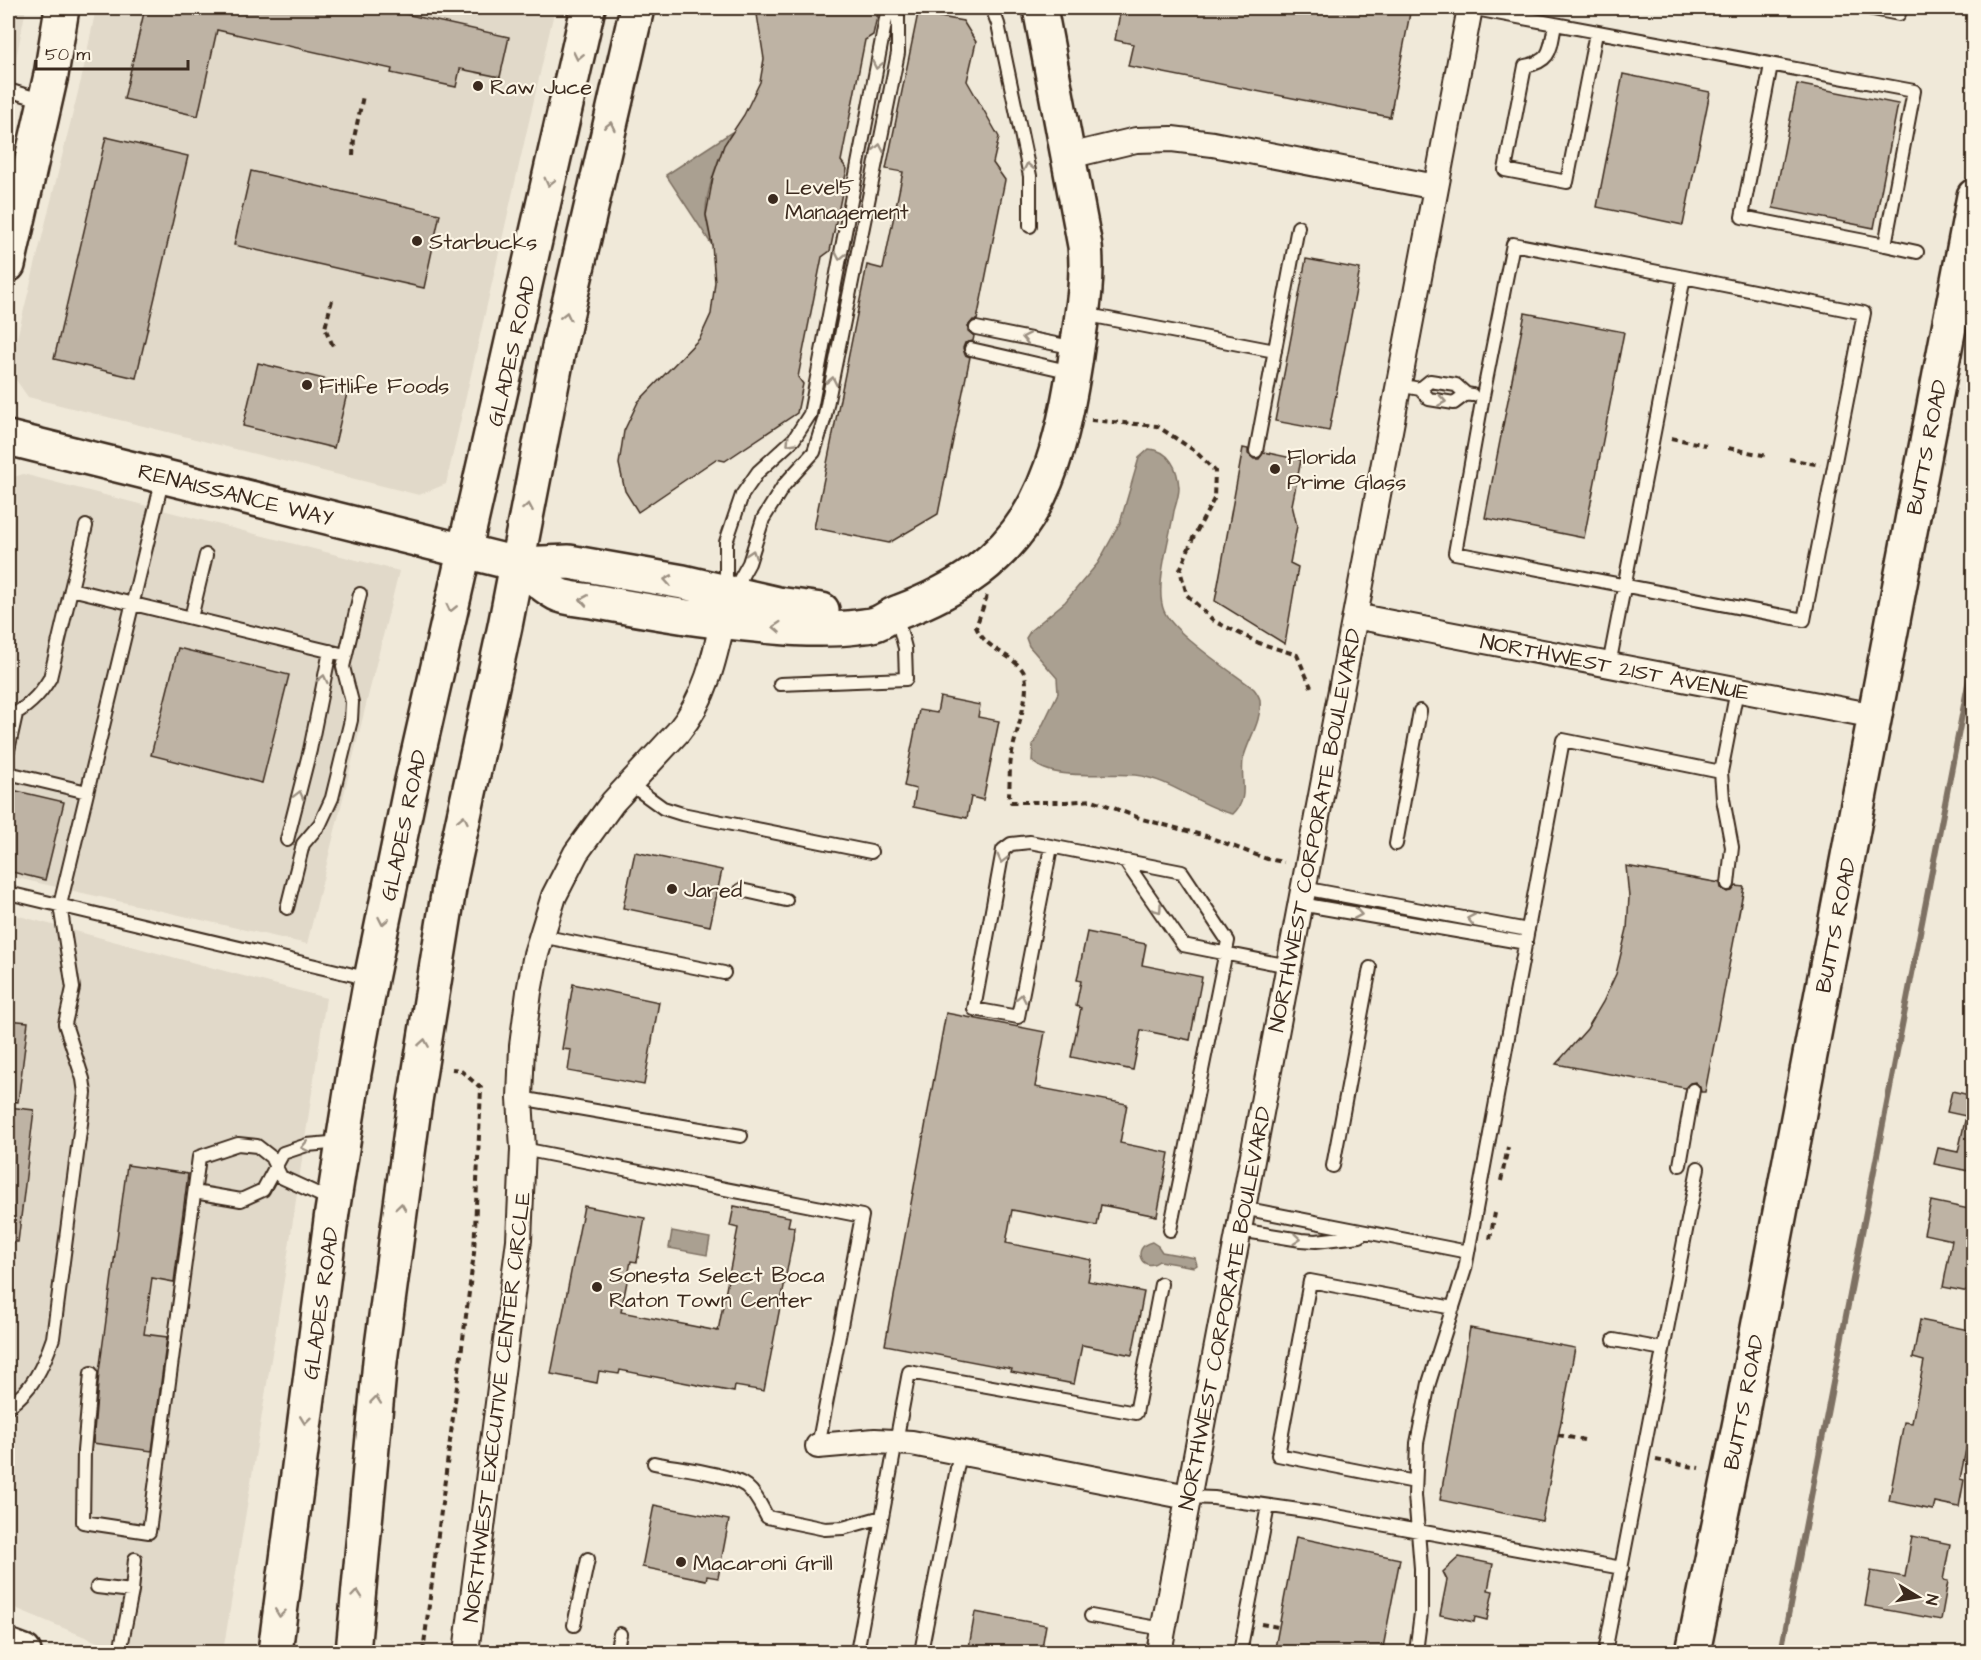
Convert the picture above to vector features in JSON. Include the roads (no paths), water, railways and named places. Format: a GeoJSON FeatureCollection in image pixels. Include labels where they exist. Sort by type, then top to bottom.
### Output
{"type":"FeatureCollection","features":[{"type":"Feature","properties":{"kind":"main road"},"geometry":{"type":"LineString","coordinates":[[8,265],[45,101],[62,8]]}},
{"type":"Feature","properties":{"kind":"main road","name":"GLADES ROAD"},"geometry":{"type":"LineString","coordinates":[[275,1651],[334,1201],[371,979],[411,784],[588,8]]}},
{"type":"Feature","properties":{"kind":"main road","name":"GLADES ROAD"},"geometry":{"type":"LineString","coordinates":[[353,1653],[380,1361],[415,1101],[451,876],[517,564],[559,346],[637,8]]}},
{"type":"Feature","properties":{"kind":"main road","name":"RENAISSANCE WAY"},"geometry":{"type":"LineString","coordinates":[[8,438],[517,564],[569,562],[726,603],[792,628],[845,628],[875,624],[932,598],[963,580],[999,553],[1025,524],[1036,504],[1054,461],[1065,420],[1086,282],[1086,252],[1040,8]]}},
{"type":"Feature","properties":{"kind":"main road","name":"BUTTS ROAD"},"geometry":{"type":"LineString","coordinates":[[1693,1653],[1740,1422],[1974,196]]}},
{"type":"Feature","properties":{"kind":"main road"},"geometry":{"type":"LineString","coordinates":[[8,1646],[24,1653]]}},
{"type":"Feature","properties":{"kind":"street","name":"NORTHWEST CORPORATE BOULEVARD"},"geometry":{"type":"LineString","coordinates":[[1161,1641],[1355,616],[1409,387],[1436,187],[1470,8]]}},
{"type":"Feature","properties":{"kind":"street"},"geometry":{"type":"LineString","coordinates":[[1069,156],[1136,140],[1172,139],[1213,144],[1436,187]]}},
{"type":"Feature","properties":{"kind":"street","name":"NORTHWEST EXECUTIVE CENTER CIRCLE"},"geometry":{"type":"LineString","coordinates":[[466,1653],[515,1276],[523,1149],[520,1098],[522,1046],[541,936],[554,896],[576,853],[599,819],[689,719],[704,690],[714,661],[726,603]]}},
{"type":"Feature","properties":{"kind":"street","name":"NORTHWEST 21ST AVENUE"},"geometry":{"type":"LineString","coordinates":[[1355,616],[1875,716]]}},
{"type":"Feature","properties":{"kind":"street"},"geometry":{"type":"LineString","coordinates":[[818,1446],[896,1441],[1188,1497]]}},
{"type":"Feature","properties":{"kind":"lane"},"geometry":{"type":"LineString","coordinates":[[726,603],[726,542],[742,495],[758,472],[794,439],[810,414],[890,8]]}},
{"type":"Feature","properties":{"kind":"lane"},"geometry":{"type":"LineString","coordinates":[[726,603],[749,563],[763,519],[784,485],[813,452],[824,420],[898,53],[898,17],[890,8]]}},
{"type":"Feature","properties":{"kind":"lane"},"geometry":{"type":"LineString","coordinates":[[992,8],[998,24],[1030,176],[1030,226]]}},
{"type":"Feature","properties":{"kind":"lane"},"geometry":{"type":"LineString","coordinates":[[1470,8],[1914,91],[1885,245]]}},
{"type":"Feature","properties":{"kind":"lane"},"geometry":{"type":"LineString","coordinates":[[1868,8],[1899,14],[1900,8]]}},
{"type":"Feature","properties":{"kind":"lane"},"geometry":{"type":"LineString","coordinates":[[1554,25],[1550,51],[1545,59],[1537,64],[1525,66],[1505,170],[1567,182],[1596,33]]}},
{"type":"Feature","properties":{"kind":"lane"},"geometry":{"type":"LineString","coordinates":[[1771,65],[1742,217],[1917,252]]}},
{"type":"Feature","properties":{"kind":"lane"},"geometry":{"type":"LineString","coordinates":[[8,90],[45,101]]}},
{"type":"Feature","properties":{"kind":"lane"},"geometry":{"type":"LineString","coordinates":[[1256,451],[1298,227]]}},
{"type":"Feature","properties":{"kind":"lane"},"geometry":{"type":"LineString","coordinates":[[1513,244],[1864,312],[1804,620],[1455,553],[1483,396],[1513,244]]}},
{"type":"Feature","properties":{"kind":"lane"},"geometry":{"type":"LineString","coordinates":[[1609,665],[1684,278]]}},
{"type":"Feature","properties":{"kind":"lane"},"geometry":{"type":"LineString","coordinates":[[1082,314],[1275,351]]}},
{"type":"Feature","properties":{"kind":"lane"},"geometry":{"type":"LineString","coordinates":[[976,328],[1075,360]]}},
{"type":"Feature","properties":{"kind":"lane"},"geometry":{"type":"LineString","coordinates":[[971,349],[1075,360]]}},
{"type":"Feature","properties":{"kind":"lane"},"geometry":{"type":"LineString","coordinates":[[1409,387],[1430,381],[1456,385],[1466,394],[1483,396]]}},
{"type":"Feature","properties":{"kind":"lane"},"geometry":{"type":"LineString","coordinates":[[1409,387],[1429,399],[1454,403],[1466,394]]}},
{"type":"Feature","properties":{"kind":"lane"},"geometry":{"type":"LineString","coordinates":[[8,1407],[23,1396],[36,1378],[45,1362],[53,1338],[84,1107],[83,1078],[65,1024],[73,988],[60,905],[163,476]]}},
{"type":"Feature","properties":{"kind":"lane"},"geometry":{"type":"LineString","coordinates":[[8,750],[12,715],[37,696],[50,678],[86,526]]}},
{"type":"Feature","properties":{"kind":"lane"},"geometry":{"type":"LineString","coordinates":[[191,618],[206,555]]}},
{"type":"Feature","properties":{"kind":"lane"},"geometry":{"type":"LineString","coordinates":[[71,589],[345,655]]}},
{"type":"Feature","properties":{"kind":"lane"},"geometry":{"type":"LineString","coordinates":[[287,908],[303,844],[320,824],[332,798],[351,720],[352,702],[343,667],[360,594]]}},
{"type":"Feature","properties":{"kind":"lane"},"geometry":{"type":"LineString","coordinates":[[780,684],[906,679],[905,648],[895,613]]}},
{"type":"Feature","properties":{"kind":"lane"},"geometry":{"type":"LineString","coordinates":[[287,840],[310,750],[330,651]]}},
{"type":"Feature","properties":{"kind":"lane"},"geometry":{"type":"LineString","coordinates":[[1728,884],[1732,847],[1723,799],[1721,772],[1737,690]]}},
{"type":"Feature","properties":{"kind":"lane"},"geometry":{"type":"LineString","coordinates":[[1396,844],[1420,711]]}},
{"type":"Feature","properties":{"kind":"lane"},"geometry":{"type":"LineString","coordinates":[[1416,1653],[1421,1613],[1421,1568],[1415,1482],[1417,1443],[1440,1346],[1468,1252],[1563,740],[1721,772]]}},
{"type":"Feature","properties":{"kind":"lane"},"geometry":{"type":"LineString","coordinates":[[8,773],[87,792]]}},
{"type":"Feature","properties":{"kind":"lane"},"geometry":{"type":"LineString","coordinates":[[630,784],[663,808],[682,814],[871,852]]}},
{"type":"Feature","properties":{"kind":"lane"},"geometry":{"type":"LineString","coordinates":[[1051,847],[1018,1017],[974,1009],[1004,850],[1011,844],[1030,843],[1125,861],[1182,872],[1228,941],[1170,1230]]}},
{"type":"Feature","properties":{"kind":"lane"},"geometry":{"type":"LineString","coordinates":[[1125,861],[1183,945],[1289,966]]}},
{"type":"Feature","properties":{"kind":"lane"},"geometry":{"type":"LineString","coordinates":[[741,890],[786,900]]}},
{"type":"Feature","properties":{"kind":"lane"},"geometry":{"type":"LineString","coordinates":[[8,893],[371,979]]}},
{"type":"Feature","properties":{"kind":"lane"},"geometry":{"type":"LineString","coordinates":[[1302,896],[1528,930]]}},
{"type":"Feature","properties":{"kind":"lane"},"geometry":{"type":"LineString","coordinates":[[1302,896],[1526,943]]}},
{"type":"Feature","properties":{"kind":"lane"},"geometry":{"type":"LineString","coordinates":[[541,936],[724,973]]}},
{"type":"Feature","properties":{"kind":"lane"},"geometry":{"type":"LineString","coordinates":[[1334,1166],[1370,968]]}},
{"type":"Feature","properties":{"kind":"lane"},"geometry":{"type":"LineString","coordinates":[[1680,1165],[1693,1090]]}},
{"type":"Feature","properties":{"kind":"lane"},"geometry":{"type":"LineString","coordinates":[[520,1098],[741,1136]]}},
{"type":"Feature","properties":{"kind":"lane"},"geometry":{"type":"LineString","coordinates":[[200,1193],[241,1200],[263,1190],[279,1172],[283,1153],[307,1145],[343,1142]]}},
{"type":"Feature","properties":{"kind":"lane"},"geometry":{"type":"LineString","coordinates":[[91,1374],[84,1451],[83,1522],[149,1532],[199,1157],[238,1144],[257,1146],[270,1157],[279,1172],[334,1201]]}},
{"type":"Feature","properties":{"kind":"lane"},"geometry":{"type":"LineString","coordinates":[[523,1149],[862,1216],[818,1446]]}},
{"type":"Feature","properties":{"kind":"lane"},"geometry":{"type":"LineString","coordinates":[[1605,1653],[1698,1168]]}},
{"type":"Feature","properties":{"kind":"lane"},"geometry":{"type":"LineString","coordinates":[[1241,1219],[1373,1234],[1468,1252]]}},
{"type":"Feature","properties":{"kind":"lane"},"geometry":{"type":"LineString","coordinates":[[1241,1219],[1301,1240],[1373,1234]]}},
{"type":"Feature","properties":{"kind":"lane"},"geometry":{"type":"LineString","coordinates":[[1415,1482],[1278,1455],[1310,1281],[1453,1308]]}},
{"type":"Feature","properties":{"kind":"lane"},"geometry":{"type":"LineString","coordinates":[[857,1653],[909,1372],[1136,1413],[1161,1284]]}},
{"type":"Feature","properties":{"kind":"lane"},"geometry":{"type":"LineString","coordinates":[[1614,1340],[1663,1349]]}},
{"type":"Feature","properties":{"kind":"lane"},"geometry":{"type":"LineString","coordinates":[[921,1653],[960,1453]]}},
{"type":"Feature","properties":{"kind":"lane"},"geometry":{"type":"LineString","coordinates":[[654,1463],[734,1480],[747,1487],[757,1498],[767,1517],[825,1529],[843,1528],[882,1517]]}},
{"type":"Feature","properties":{"kind":"lane"},"geometry":{"type":"LineString","coordinates":[[1188,1497],[1214,1498],[1268,1506],[1622,1568]]}},
{"type":"Feature","properties":{"kind":"lane"},"geometry":{"type":"LineString","coordinates":[[1240,1653],[1268,1506]]}},
{"type":"Feature","properties":{"kind":"lane"},"geometry":{"type":"LineString","coordinates":[[120,1653],[132,1591],[135,1559]]}},
{"type":"Feature","properties":{"kind":"lane"},"geometry":{"type":"LineString","coordinates":[[574,1626],[588,1559]]}},
{"type":"Feature","properties":{"kind":"lane"},"geometry":{"type":"LineString","coordinates":[[97,1587],[132,1591]]}},
{"type":"Feature","properties":{"kind":"lane"},"geometry":{"type":"LineString","coordinates":[[1090,1616],[1161,1641]]}},
{"type":"Feature","properties":{"kind":"lane"},"geometry":{"type":"LineString","coordinates":[[616,1653],[620,1634]]}},
{"type":"Feature","properties":{"kind":"waterway"},"geometry":{"type":"LineString","coordinates":[[1781,1652],[1974,653]]}},
{"type":"Feature","properties":{"kind":"place","name":"Raw Juce"},"geometry":{"type":"Point","coordinates":[478,86]}},
{"type":"Feature","properties":{"kind":"place","name":"Level5 Management"},"geometry":{"type":"Point","coordinates":[773,199]}},
{"type":"Feature","properties":{"kind":"place","name":"Starbucks"},"geometry":{"type":"Point","coordinates":[417,241]}},
{"type":"Feature","properties":{"kind":"place","name":"Fitlife Foods"},"geometry":{"type":"Point","coordinates":[307,385]}},
{"type":"Feature","properties":{"kind":"place","name":"Florida Prime Glass"},"geometry":{"type":"Point","coordinates":[1275,469]}},
{"type":"Feature","properties":{"kind":"place","name":"Jared"},"geometry":{"type":"Point","coordinates":[672,889]}},
{"type":"Feature","properties":{"kind":"place","name":"Sonesta Select Boca Raton Town Center"},"geometry":{"type":"Point","coordinates":[597,1287]}},
{"type":"Feature","properties":{"kind":"place","name":"Macaroni Grill"},"geometry":{"type":"Point","coordinates":[681,1562]}}]}
